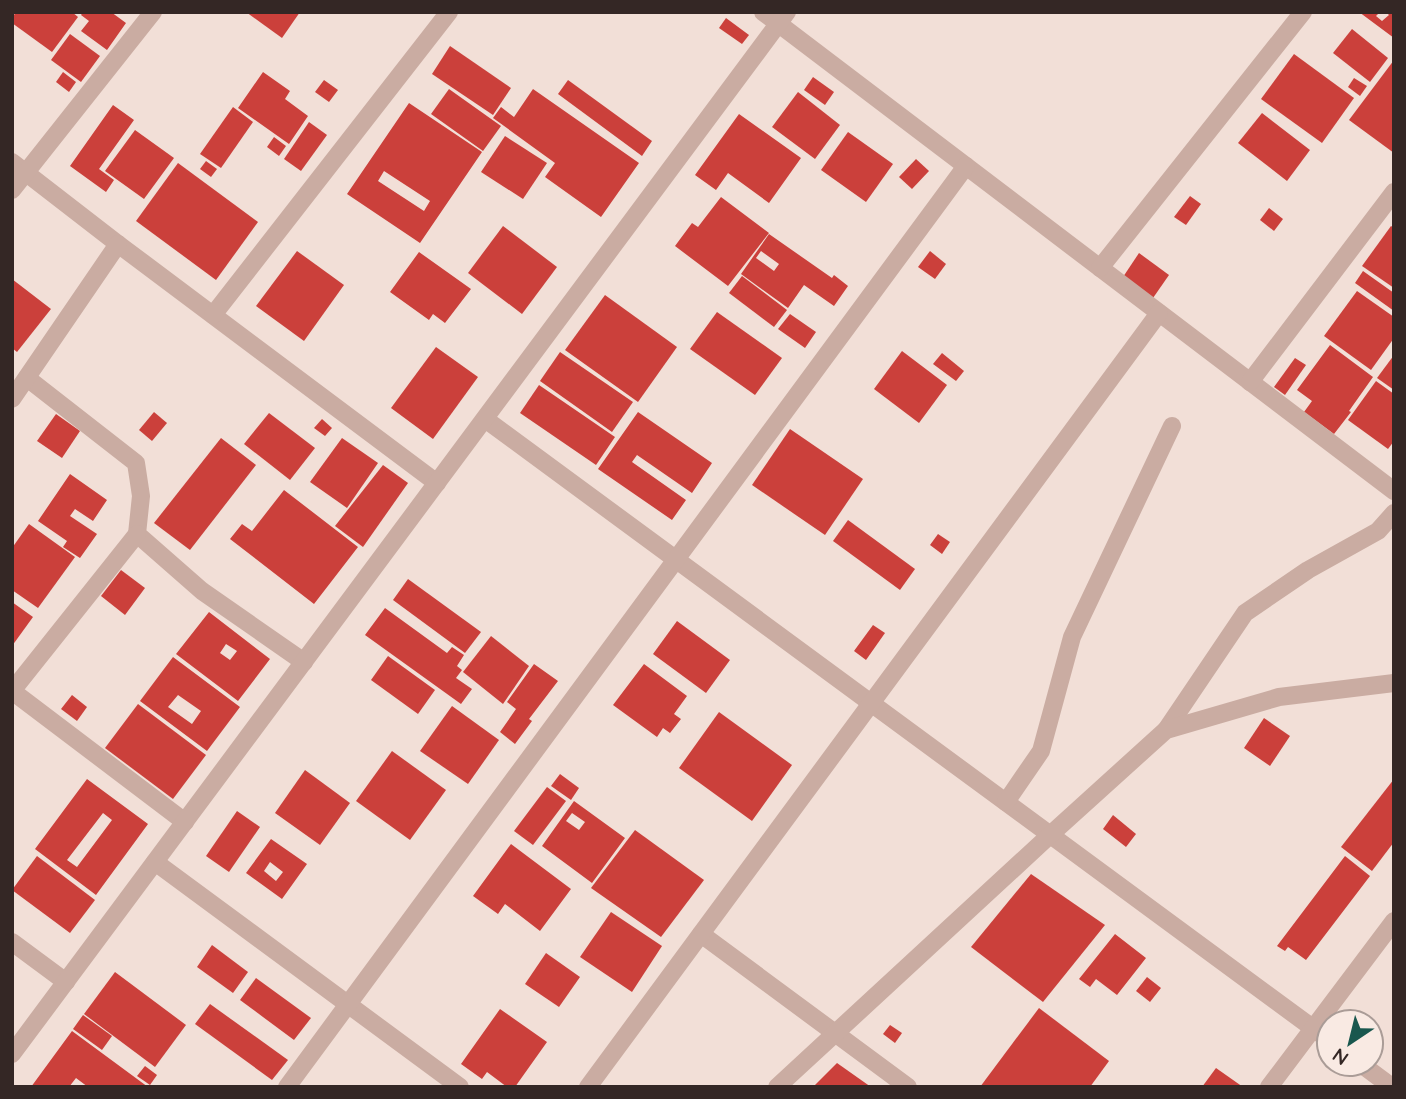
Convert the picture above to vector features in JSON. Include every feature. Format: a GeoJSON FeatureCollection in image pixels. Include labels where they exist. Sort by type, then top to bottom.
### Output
{"type":"FeatureCollection","features":[{"type":"Feature","properties":{"kind":"street"},"geometry":{"type":"LineString","coordinates":[[12,190],[19,167],[153,12]]}},
{"type":"Feature","properties":{"kind":"street"},"geometry":{"type":"LineString","coordinates":[[213,315],[449,12]]}},
{"type":"Feature","properties":{"kind":"street"},"geometry":{"type":"LineString","coordinates":[[763,12],[783,18],[966,166],[1394,490]]}},
{"type":"Feature","properties":{"kind":"street"},"geometry":{"type":"LineString","coordinates":[[1100,268],[1303,12]]}},
{"type":"Feature","properties":{"kind":"street"},"geometry":{"type":"LineString","coordinates":[[12,1054],[783,18]]}},
{"type":"Feature","properties":{"kind":"street"},"geometry":{"type":"LineString","coordinates":[[287,1087],[966,166]]}},
{"type":"Feature","properties":{"kind":"street"},"geometry":{"type":"LineString","coordinates":[[19,167],[437,483]]}},
{"type":"Feature","properties":{"kind":"street"},"geometry":{"type":"LineString","coordinates":[[1250,382],[1394,192]]}},
{"type":"Feature","properties":{"kind":"street"},"geometry":{"type":"LineString","coordinates":[[12,399],[118,244]]}},
{"type":"Feature","properties":{"kind":"street"},"geometry":{"type":"LineString","coordinates":[[588,1087],[1159,313]]}},
{"type":"Feature","properties":{"kind":"street"},"geometry":{"type":"LineString","coordinates":[[27,378],[136,463],[141,496],[137,534],[12,691],[185,822]]}},
{"type":"Feature","properties":{"kind":"street"},"geometry":{"type":"LineString","coordinates":[[485,419],[1313,1028]]}},
{"type":"Feature","properties":{"kind":"street"},"geometry":{"type":"LineString","coordinates":[[1006,802],[1041,751],[1072,637],[1172,426]]}},
{"type":"Feature","properties":{"kind":"street"},"geometry":{"type":"LineString","coordinates":[[777,1087],[1166,730],[1245,613],[1308,570],[1378,531],[1394,513]]}},
{"type":"Feature","properties":{"kind":"street"},"geometry":{"type":"LineString","coordinates":[[137,534],[202,591],[304,662]]}},
{"type":"Feature","properties":{"kind":"street"},"geometry":{"type":"LineString","coordinates":[[1166,730],[1279,697],[1394,683]]}},
{"type":"Feature","properties":{"kind":"street"},"geometry":{"type":"LineString","coordinates":[[155,862],[460,1087]]}},
{"type":"Feature","properties":{"kind":"street"},"geometry":{"type":"LineString","coordinates":[[1269,1087],[1394,921]]}},
{"type":"Feature","properties":{"kind":"street"},"geometry":{"type":"LineString","coordinates":[[701,934],[908,1087]]}},
{"type":"Feature","properties":{"kind":"street"},"geometry":{"type":"LineString","coordinates":[[12,942],[66,982]]}},
{"type":"Feature","properties":{"kind":"building"},"geometry":{"type":"Polygon","coordinates":[[[16,12],[72,12],[78,17],[52,52],[12,23],[16,12]]]}},
{"type":"Feature","properties":{"kind":"building"},"geometry":{"type":"Polygon","coordinates":[[[83,12],[111,12],[126,23],[107,50],[81,31],[89,21],[81,15],[83,12]]]}},
{"type":"Feature","properties":{"kind":"building"},"geometry":{"type":"Polygon","coordinates":[[[246,12],[300,12],[282,38],[246,12]]]}},
{"type":"Feature","properties":{"kind":"building"},"geometry":{"type":"Polygon","coordinates":[[[1359,12],[1380,12],[1376,16],[1382,21],[1389,15],[1386,12],[1394,12],[1394,38],[1359,12]]]}},
{"type":"Feature","properties":{"kind":"building"},"geometry":{"type":"Polygon","coordinates":[[[726,18],[749,35],[742,44],[719,28],[726,18]]]}},
{"type":"Feature","properties":{"kind":"building"},"geometry":{"type":"Polygon","coordinates":[[[1352,29],[1388,58],[1370,82],[1333,53],[1352,29]]]}},
{"type":"Feature","properties":{"kind":"building"},"geometry":{"type":"Polygon","coordinates":[[[70,34],[100,56],[81,82],[51,60],[70,34]]]}},
{"type":"Feature","properties":{"kind":"building"},"geometry":{"type":"Polygon","coordinates":[[[450,46],[511,88],[493,115],[432,74],[450,46]]]}},
{"type":"Feature","properties":{"kind":"building"},"geometry":{"type":"Polygon","coordinates":[[[1294,54],[1354,98],[1322,143],[1261,99],[1294,54]]]}},
{"type":"Feature","properties":{"kind":"building"},"geometry":{"type":"Polygon","coordinates":[[[1394,60],[1394,153],[1349,120],[1394,60]]]}},
{"type":"Feature","properties":{"kind":"building"},"geometry":{"type":"Polygon","coordinates":[[[63,72],[76,82],[69,92],[56,82],[63,72]]]}},
{"type":"Feature","properties":{"kind":"building"},"geometry":{"type":"Polygon","coordinates":[[[263,72],[290,91],[285,99],[308,116],[289,144],[238,108],[263,72]]]}},
{"type":"Feature","properties":{"kind":"building"},"geometry":{"type":"Polygon","coordinates":[[[813,77],[834,92],[825,105],[804,90],[813,77]]]}},
{"type":"Feature","properties":{"kind":"building"},"geometry":{"type":"Polygon","coordinates":[[[1354,78],[1367,86],[1360,96],[1348,87],[1354,78]]]}},
{"type":"Feature","properties":{"kind":"building"},"geometry":{"type":"Polygon","coordinates":[[[324,80],[338,90],[329,102],[315,92],[324,80]]]}},
{"type":"Feature","properties":{"kind":"building"},"geometry":{"type":"Polygon","coordinates":[[[568,80],[652,141],[642,156],[558,94],[568,80]]]}},
{"type":"Feature","properties":{"kind":"building"},"geometry":{"type":"Polygon","coordinates":[[[449,89],[501,126],[483,151],[431,114],[449,89]]]}},
{"type":"Feature","properties":{"kind":"building"},"geometry":{"type":"Polygon","coordinates":[[[533,89],[639,163],[601,217],[545,177],[555,163],[493,118],[501,107],[514,117],[533,89]]]}},
{"type":"Feature","properties":{"kind":"building"},"geometry":{"type":"Polygon","coordinates":[[[798,92],[840,125],[815,159],[772,127],[798,92]]]}},
{"type":"Feature","properties":{"kind":"building"},"geometry":{"type":"Polygon","coordinates":[[[409,103],[482,152],[420,243],[347,194],[409,103]],[[384,171],[378,181],[424,211],[430,201],[384,171]]]}},
{"type":"Feature","properties":{"kind":"building"},"geometry":{"type":"Polygon","coordinates":[[[113,105],[134,120],[99,169],[114,180],[106,192],[70,166],[113,105]]]}},
{"type":"Feature","properties":{"kind":"building"},"geometry":{"type":"Polygon","coordinates":[[[233,107],[253,122],[221,168],[200,154],[233,107]]]}},
{"type":"Feature","properties":{"kind":"building"},"geometry":{"type":"Polygon","coordinates":[[[1262,113],[1310,150],[1287,181],[1238,143],[1262,113]]]}},
{"type":"Feature","properties":{"kind":"building"},"geometry":{"type":"Polygon","coordinates":[[[739,114],[801,158],[769,203],[728,173],[716,190],[695,175],[739,114]]]}},
{"type":"Feature","properties":{"kind":"building"},"geometry":{"type":"Polygon","coordinates":[[[309,122],[327,135],[301,171],[284,159],[309,122]]]}},
{"type":"Feature","properties":{"kind":"building"},"geometry":{"type":"Polygon","coordinates":[[[135,130],[174,158],[144,199],[105,171],[135,130]]]}},
{"type":"Feature","properties":{"kind":"building"},"geometry":{"type":"Polygon","coordinates":[[[848,132],[893,164],[866,202],[821,170],[848,132]]]}},
{"type":"Feature","properties":{"kind":"building"},"geometry":{"type":"Polygon","coordinates":[[[505,136],[547,163],[523,199],[481,172],[505,136]]]}},
{"type":"Feature","properties":{"kind":"building"},"geometry":{"type":"Polygon","coordinates":[[[274,137],[286,146],[279,156],[267,147],[274,137]]]}},
{"type":"Feature","properties":{"kind":"building"},"geometry":{"type":"Polygon","coordinates":[[[916,159],[929,171],[912,189],[899,177],[916,159]]]}},
{"type":"Feature","properties":{"kind":"building"},"geometry":{"type":"Polygon","coordinates":[[[206,161],[217,169],[211,177],[200,169],[206,161]]]}},
{"type":"Feature","properties":{"kind":"building"},"geometry":{"type":"Polygon","coordinates":[[[178,163],[258,222],[216,280],[136,221],[178,163]]]}},
{"type":"Feature","properties":{"kind":"building"},"geometry":{"type":"Polygon","coordinates":[[[1190,196],[1201,204],[1186,225],[1174,217],[1190,196]]]}},
{"type":"Feature","properties":{"kind":"building"},"geometry":{"type":"Polygon","coordinates":[[[721,197],[769,233],[728,286],[675,246],[692,223],[698,227],[721,197]]]}},
{"type":"Feature","properties":{"kind":"building"},"geometry":{"type":"Polygon","coordinates":[[[1269,208],[1283,219],[1274,231],[1260,220],[1269,208]]]}},
{"type":"Feature","properties":{"kind":"building"},"geometry":{"type":"Polygon","coordinates":[[[503,226],[557,267],[522,314],[468,273],[503,226]]]}},
{"type":"Feature","properties":{"kind":"building"},"geometry":{"type":"Polygon","coordinates":[[[1391,226],[1394,228],[1394,288],[1362,266],[1391,226]]]}},
{"type":"Feature","properties":{"kind":"building"},"geometry":{"type":"Polygon","coordinates":[[[769,234],[832,278],[834,275],[848,286],[834,306],[804,285],[788,308],[741,274],[769,234]],[[761,251],[756,258],[774,271],[779,264],[761,251]]]}},
{"type":"Feature","properties":{"kind":"building"},"geometry":{"type":"Polygon","coordinates":[[[297,251],[344,285],[304,341],[256,306],[297,251]]]}},
{"type":"Feature","properties":{"kind":"building"},"geometry":{"type":"Polygon","coordinates":[[[930,251],[946,264],[935,279],[918,267],[930,251]]]}},
{"type":"Feature","properties":{"kind":"building"},"geometry":{"type":"Polygon","coordinates":[[[419,252],[471,289],[445,323],[433,314],[429,320],[390,292],[419,252]]]}},
{"type":"Feature","properties":{"kind":"building"},"geometry":{"type":"Polygon","coordinates":[[[1139,253],[1169,275],[1153,298],[1123,277],[1139,253]]]}},
{"type":"Feature","properties":{"kind":"building"},"geometry":{"type":"Polygon","coordinates":[[[1363,271],[1394,293],[1394,311],[1355,283],[1363,271]]]}},
{"type":"Feature","properties":{"kind":"building"},"geometry":{"type":"Polygon","coordinates":[[[742,276],[787,310],[774,327],[729,293],[742,276]]]}},
{"type":"Feature","properties":{"kind":"building"},"geometry":{"type":"Polygon","coordinates":[[[12,279],[51,309],[17,352],[12,348],[12,279]]]}},
{"type":"Feature","properties":{"kind":"building"},"geometry":{"type":"Polygon","coordinates":[[[1357,291],[1394,317],[1394,338],[1371,370],[1324,336],[1357,291]]]}},
{"type":"Feature","properties":{"kind":"building"},"geometry":{"type":"Polygon","coordinates":[[[605,295],[677,347],[638,402],[565,350],[605,295]]]}},
{"type":"Feature","properties":{"kind":"building"},"geometry":{"type":"Polygon","coordinates":[[[717,312],[782,358],[755,395],[690,349],[717,312]]]}},
{"type":"Feature","properties":{"kind":"building"},"geometry":{"type":"Polygon","coordinates":[[[790,314],[816,332],[805,348],[778,329],[790,314]]]}},
{"type":"Feature","properties":{"kind":"building"},"geometry":{"type":"Polygon","coordinates":[[[1330,345],[1373,377],[1334,434],[1304,412],[1312,401],[1297,390],[1330,345]]]}},
{"type":"Feature","properties":{"kind":"building"},"geometry":{"type":"Polygon","coordinates":[[[436,347],[478,377],[433,439],[391,408],[436,347]]]}},
{"type":"Feature","properties":{"kind":"building"},"geometry":{"type":"Polygon","coordinates":[[[902,351],[947,385],[919,423],[874,389],[902,351]]]}},
{"type":"Feature","properties":{"kind":"building"},"geometry":{"type":"Polygon","coordinates":[[[560,352],[633,402],[612,432],[540,381],[560,352]]]}},
{"type":"Feature","properties":{"kind":"building"},"geometry":{"type":"Polygon","coordinates":[[[942,353],[964,371],[956,381],[933,364],[942,353]]]}},
{"type":"Feature","properties":{"kind":"building"},"geometry":{"type":"Polygon","coordinates":[[[1394,355],[1394,390],[1377,378],[1394,355]]]}},
{"type":"Feature","properties":{"kind":"building"},"geometry":{"type":"Polygon","coordinates":[[[1295,358],[1306,365],[1285,395],[1274,387],[1295,358]]]}},
{"type":"Feature","properties":{"kind":"building"},"geometry":{"type":"Polygon","coordinates":[[[1376,381],[1394,394],[1394,441],[1388,449],[1348,420],[1376,381]]]}},
{"type":"Feature","properties":{"kind":"building"},"geometry":{"type":"Polygon","coordinates":[[[539,385],[615,437],[596,465],[520,413],[539,385]]]}},
{"type":"Feature","properties":{"kind":"building"},"geometry":{"type":"Polygon","coordinates":[[[154,412],[167,423],[152,441],[139,430],[154,412]]]}},
{"type":"Feature","properties":{"kind":"building"},"geometry":{"type":"Polygon","coordinates":[[[638,412],[712,463],[692,493],[637,455],[632,462],[686,500],[672,520],[598,469],[638,412]]]}},
{"type":"Feature","properties":{"kind":"building"},"geometry":{"type":"Polygon","coordinates":[[[269,413],[315,448],[290,480],[244,444],[269,413]]]}},
{"type":"Feature","properties":{"kind":"building"},"geometry":{"type":"Polygon","coordinates":[[[56,414],[80,431],[62,458],[37,441],[56,414]]]}},
{"type":"Feature","properties":{"kind":"building"},"geometry":{"type":"Polygon","coordinates":[[[322,419],[332,428],[325,436],[314,428],[322,419]]]}},
{"type":"Feature","properties":{"kind":"building"},"geometry":{"type":"Polygon","coordinates":[[[790,429],[863,479],[825,535],[752,485],[790,429]]]}},
{"type":"Feature","properties":{"kind":"building"},"geometry":{"type":"Polygon","coordinates":[[[221,438],[256,465],[190,550],[154,523],[221,438]]]}},
{"type":"Feature","properties":{"kind":"building"},"geometry":{"type":"Polygon","coordinates":[[[342,438],[378,463],[347,508],[310,482],[342,438]]]}},
{"type":"Feature","properties":{"kind":"building"},"geometry":{"type":"Polygon","coordinates":[[[383,465],[408,483],[363,547],[335,526],[383,465]]]}},
{"type":"Feature","properties":{"kind":"building"},"geometry":{"type":"Polygon","coordinates":[[[70,474],[107,500],[93,521],[75,509],[70,516],[97,534],[80,558],[63,547],[67,541],[38,521],[70,474]]]}},
{"type":"Feature","properties":{"kind":"building"},"geometry":{"type":"Polygon","coordinates":[[[284,490],[358,547],[314,604],[230,539],[242,524],[252,531],[284,490]]]}},
{"type":"Feature","properties":{"kind":"building"},"geometry":{"type":"Polygon","coordinates":[[[848,520],[915,569],[900,590],[833,541],[848,520]]]}},
{"type":"Feature","properties":{"kind":"building"},"geometry":{"type":"Polygon","coordinates":[[[29,524],[75,557],[38,608],[12,590],[12,548],[29,524]]]}},
{"type":"Feature","properties":{"kind":"building"},"geometry":{"type":"Polygon","coordinates":[[[938,534],[950,542],[942,554],[930,545],[938,534]]]}},
{"type":"Feature","properties":{"kind":"building"},"geometry":{"type":"Polygon","coordinates":[[[121,570],[145,588],[125,615],[101,596],[121,570]]]}},
{"type":"Feature","properties":{"kind":"building"},"geometry":{"type":"Polygon","coordinates":[[[408,579],[481,632],[465,653],[393,600],[408,579]]]}},
{"type":"Feature","properties":{"kind":"building"},"geometry":{"type":"Polygon","coordinates":[[[12,602],[33,617],[12,646],[12,602]]]}},
{"type":"Feature","properties":{"kind":"building"},"geometry":{"type":"Polygon","coordinates":[[[385,608],[447,653],[452,647],[464,655],[457,666],[462,670],[456,678],[472,689],[461,704],[365,635],[385,608]]]}},
{"type":"Feature","properties":{"kind":"building"},"geometry":{"type":"Polygon","coordinates":[[[209,612],[270,659],[238,701],[176,654],[209,612]],[[226,644],[220,653],[230,660],[237,651],[226,644]]]}},
{"type":"Feature","properties":{"kind":"building"},"geometry":{"type":"Polygon","coordinates":[[[677,621],[730,660],[706,693],[653,654],[677,621]]]}},
{"type":"Feature","properties":{"kind":"building"},"geometry":{"type":"Polygon","coordinates":[[[873,625],[885,633],[866,660],[854,651],[873,625]]]}},
{"type":"Feature","properties":{"kind":"building"},"geometry":{"type":"Polygon","coordinates":[[[491,636],[529,666],[503,704],[463,672],[491,636]]]}},
{"type":"Feature","properties":{"kind":"building"},"geometry":{"type":"Polygon","coordinates":[[[388,656],[435,690],[418,714],[371,680],[388,656]]]}},
{"type":"Feature","properties":{"kind":"building"},"geometry":{"type":"Polygon","coordinates":[[[173,657],[240,707],[207,751],[140,701],[173,657]],[[178,695],[168,707],[192,724],[201,711],[178,695]]]}},
{"type":"Feature","properties":{"kind":"building"},"geometry":{"type":"Polygon","coordinates":[[[534,664],[558,681],[529,719],[532,721],[515,744],[500,732],[516,709],[507,702],[534,664]]]}},
{"type":"Feature","properties":{"kind":"building"},"geometry":{"type":"Polygon","coordinates":[[[644,664],[687,696],[674,714],[681,719],[670,733],[663,728],[657,737],[613,705],[644,664]]]}},
{"type":"Feature","properties":{"kind":"building"},"geometry":{"type":"Polygon","coordinates":[[[72,695],[87,707],[77,721],[61,709],[72,695]]]}},
{"type":"Feature","properties":{"kind":"building"},"geometry":{"type":"Polygon","coordinates":[[[138,704],[206,755],[173,799],[105,748],[138,704]]]}},
{"type":"Feature","properties":{"kind":"building"},"geometry":{"type":"Polygon","coordinates":[[[452,706],[499,740],[468,784],[420,751],[452,706]]]}},
{"type":"Feature","properties":{"kind":"building"},"geometry":{"type":"Polygon","coordinates":[[[719,712],[792,765],[752,821],[679,768],[719,712]]]}},
{"type":"Feature","properties":{"kind":"building"},"geometry":{"type":"Polygon","coordinates":[[[1264,718],[1290,736],[1270,766],[1244,748],[1264,718]]]}},
{"type":"Feature","properties":{"kind":"building"},"geometry":{"type":"Polygon","coordinates":[[[392,751],[446,790],[410,840],[356,801],[392,751]]]}},
{"type":"Feature","properties":{"kind":"building"},"geometry":{"type":"Polygon","coordinates":[[[305,770],[350,803],[320,845],[275,813],[305,770]]]}},
{"type":"Feature","properties":{"kind":"building"},"geometry":{"type":"Polygon","coordinates":[[[560,774],[579,788],[571,800],[551,786],[560,774]]]}},
{"type":"Feature","properties":{"kind":"building"},"geometry":{"type":"Polygon","coordinates":[[[87,779],[148,824],[96,895],[35,849],[87,779]],[[103,813],[67,860],[77,867],[112,820],[103,813]]]}},
{"type":"Feature","properties":{"kind":"building"},"geometry":{"type":"Polygon","coordinates":[[[1394,779],[1394,842],[1372,871],[1341,847],[1394,779]]]}},
{"type":"Feature","properties":{"kind":"building"},"geometry":{"type":"Polygon","coordinates":[[[547,787],[566,801],[533,845],[514,831],[547,787]]]}},
{"type":"Feature","properties":{"kind":"building"},"geometry":{"type":"Polygon","coordinates":[[[574,801],[625,838],[592,883],[542,846],[574,801]],[[572,813],[566,821],[579,830],[585,822],[572,813]]]}},
{"type":"Feature","properties":{"kind":"building"},"geometry":{"type":"Polygon","coordinates":[[[237,811],[260,827],[229,872],[206,856],[237,811]]]}},
{"type":"Feature","properties":{"kind":"building"},"geometry":{"type":"Polygon","coordinates":[[[1113,815],[1136,834],[1126,847],[1103,829],[1113,815]]]}},
{"type":"Feature","properties":{"kind":"building"},"geometry":{"type":"Polygon","coordinates":[[[635,830],[704,880],[661,937],[591,888],[635,830]]]}},
{"type":"Feature","properties":{"kind":"building"},"geometry":{"type":"Polygon","coordinates":[[[271,839],[307,864],[282,899],[246,873],[271,839]],[[270,862],[264,871],[276,881],[283,872],[270,862]]]}},
{"type":"Feature","properties":{"kind":"building"},"geometry":{"type":"Polygon","coordinates":[[[511,844],[571,889],[540,931],[505,904],[498,914],[473,896],[511,844]]]}},
{"type":"Feature","properties":{"kind":"building"},"geometry":{"type":"Polygon","coordinates":[[[37,856],[95,900],[70,933],[12,890],[37,856]]]}},
{"type":"Feature","properties":{"kind":"building"},"geometry":{"type":"Polygon","coordinates":[[[1345,856],[1370,876],[1306,960],[1288,947],[1285,951],[1277,946],[1345,856]]]}},
{"type":"Feature","properties":{"kind":"building"},"geometry":{"type":"Polygon","coordinates":[[[1031,874],[1105,925],[1043,1002],[971,947],[1031,874]]]}},
{"type":"Feature","properties":{"kind":"building"},"geometry":{"type":"Polygon","coordinates":[[[611,912],[662,946],[632,992],[580,957],[611,912]]]}},
{"type":"Feature","properties":{"kind":"building"},"geometry":{"type":"Polygon","coordinates":[[[1115,934],[1146,958],[1117,995],[1096,979],[1090,987],[1079,979],[1115,934]]]}},
{"type":"Feature","properties":{"kind":"building"},"geometry":{"type":"Polygon","coordinates":[[[212,945],[248,972],[233,993],[197,967],[212,945]]]}},
{"type":"Feature","properties":{"kind":"building"},"geometry":{"type":"Polygon","coordinates":[[[546,953],[580,977],[559,1007],[525,984],[546,953]]]}},
{"type":"Feature","properties":{"kind":"building"},"geometry":{"type":"Polygon","coordinates":[[[115,972],[186,1025],[155,1067],[84,1014],[115,972]]]}},
{"type":"Feature","properties":{"kind":"building"},"geometry":{"type":"Polygon","coordinates":[[[1147,977],[1161,988],[1150,1002],[1136,991],[1147,977]]]}},
{"type":"Feature","properties":{"kind":"building"},"geometry":{"type":"Polygon","coordinates":[[[256,978],[311,1018],[294,1040],[240,1000],[256,978]]]}},
{"type":"Feature","properties":{"kind":"building"},"geometry":{"type":"Polygon","coordinates":[[[210,1004],[288,1060],[272,1080],[195,1024],[210,1004]]]}},
{"type":"Feature","properties":{"kind":"building"},"geometry":{"type":"Polygon","coordinates":[[[1039,1008],[1109,1061],[1090,1087],[980,1087],[1039,1008]]]}},
{"type":"Feature","properties":{"kind":"building"},"geometry":{"type":"Polygon","coordinates":[[[500,1009],[547,1042],[515,1087],[507,1087],[487,1072],[482,1079],[461,1064],[500,1009]]]}},
{"type":"Feature","properties":{"kind":"building"},"geometry":{"type":"Polygon","coordinates":[[[83,1015],[112,1036],[102,1050],[73,1029],[83,1015]]]}},
{"type":"Feature","properties":{"kind":"building"},"geometry":{"type":"Polygon","coordinates":[[[890,1025],[902,1033],[895,1043],[883,1034],[890,1025]]]}},
{"type":"Feature","properties":{"kind":"building"},"geometry":{"type":"Polygon","coordinates":[[[72,1031],[148,1087],[88,1087],[76,1078],[69,1087],[31,1087],[72,1031]]]}},
{"type":"Feature","properties":{"kind":"building"},"geometry":{"type":"Polygon","coordinates":[[[837,1063],[871,1087],[813,1087],[837,1063]]]}},
{"type":"Feature","properties":{"kind":"building"},"geometry":{"type":"Polygon","coordinates":[[[145,1066],[157,1075],[150,1085],[137,1076],[145,1066]]]}},
{"type":"Feature","properties":{"kind":"building"},"geometry":{"type":"Polygon","coordinates":[[[1216,1068],[1243,1087],[1202,1087],[1216,1068]]]}}]}
